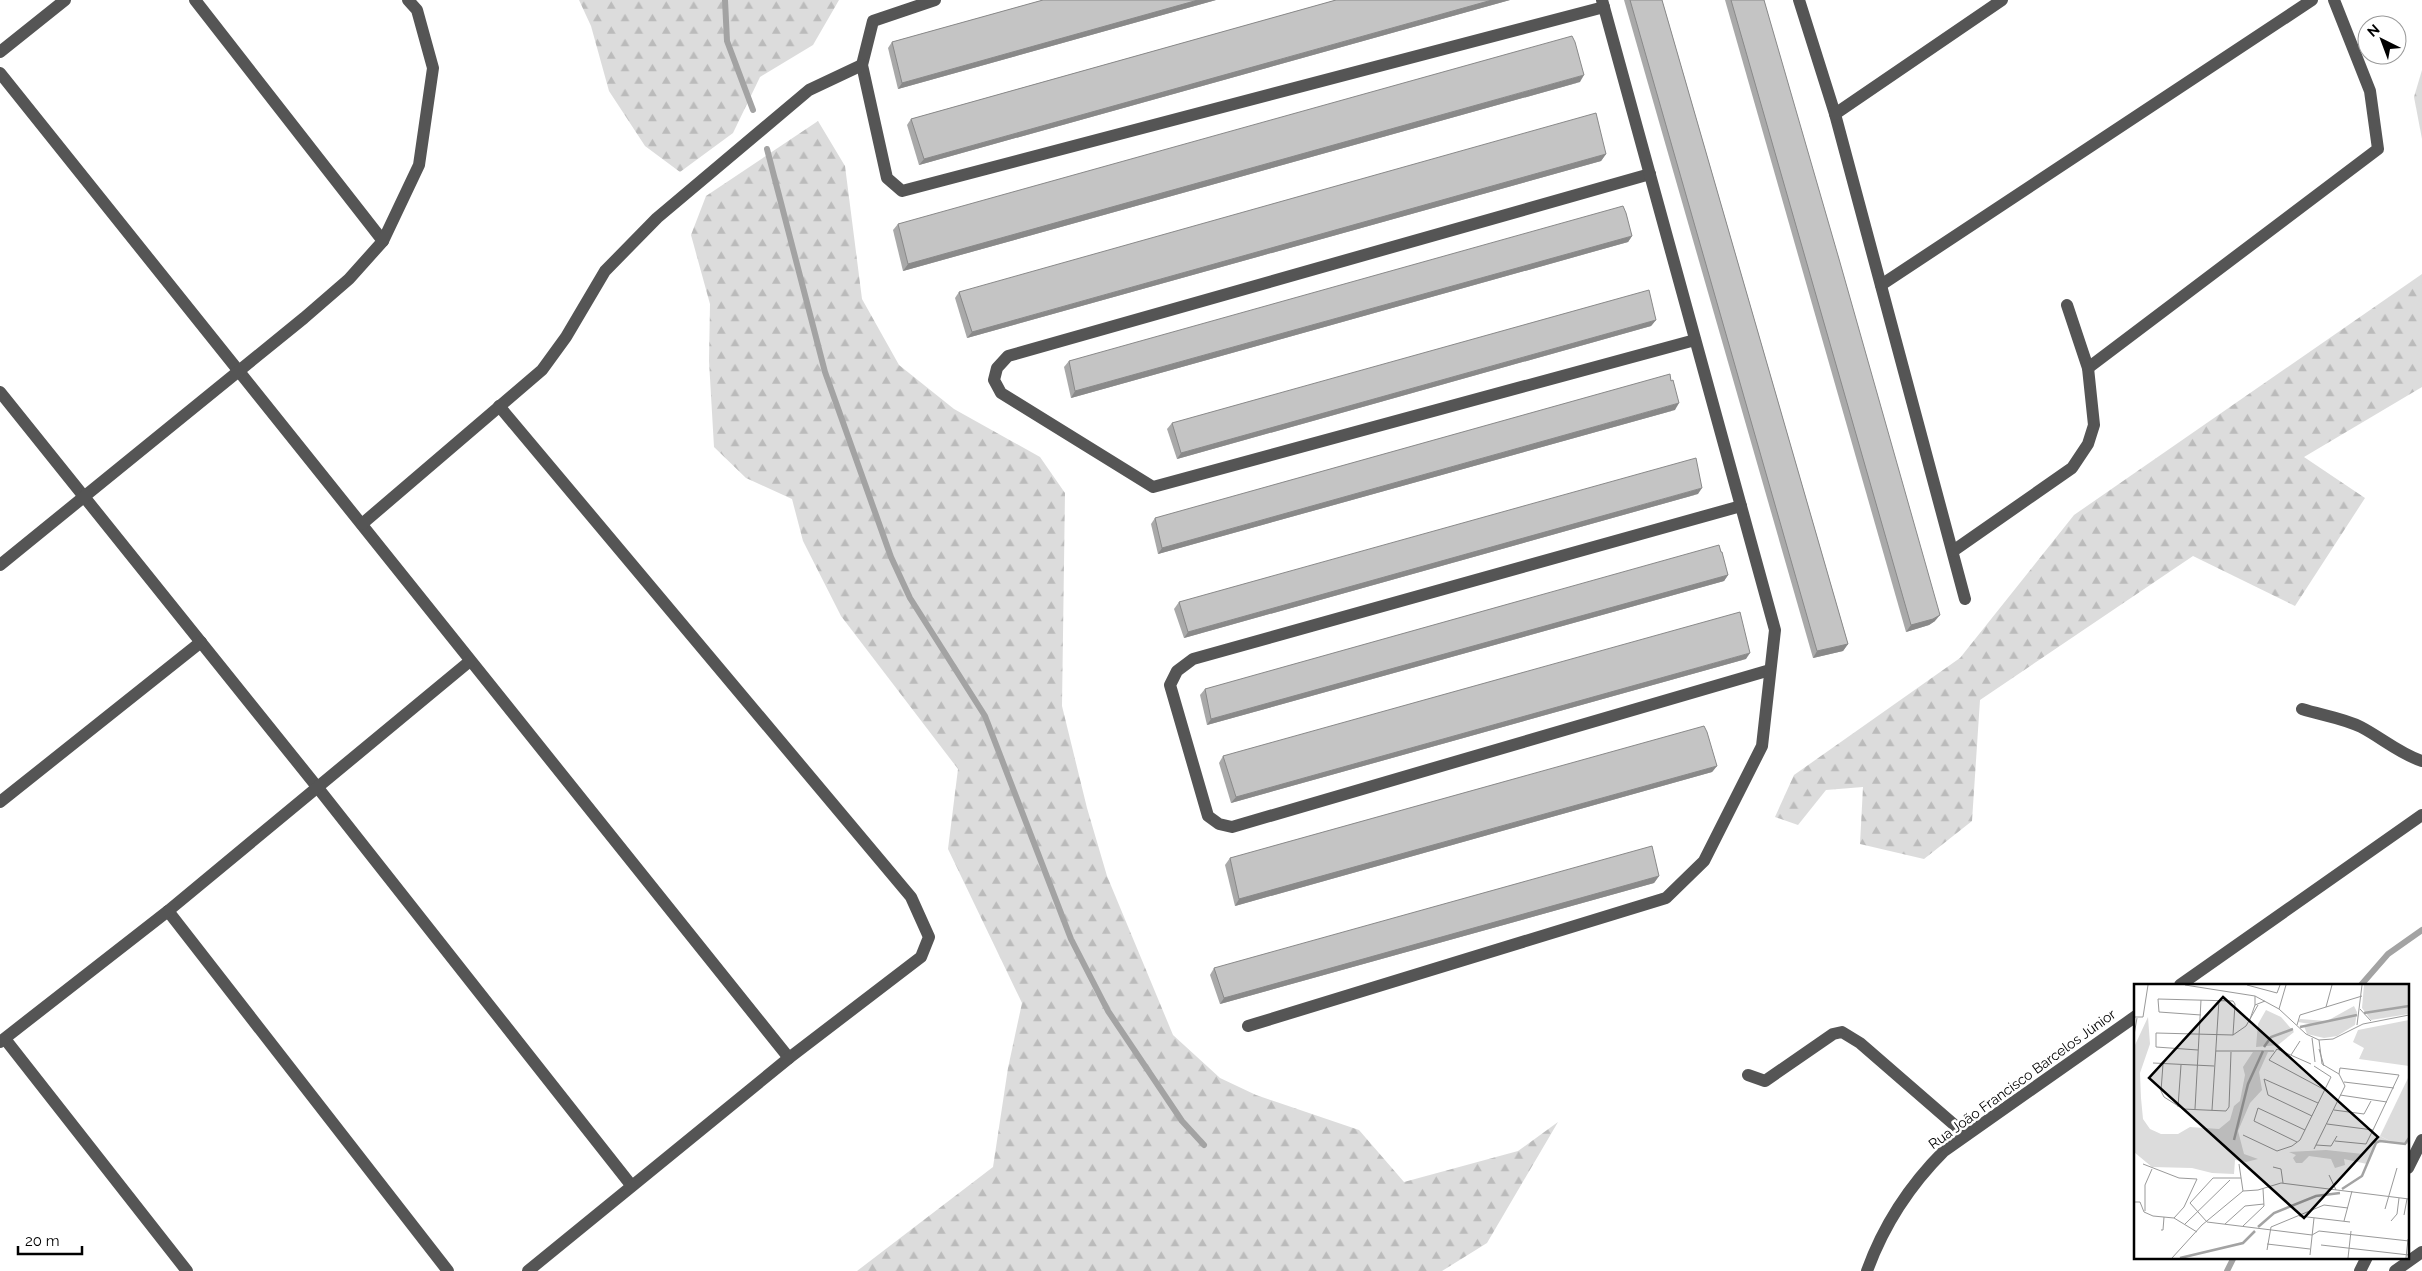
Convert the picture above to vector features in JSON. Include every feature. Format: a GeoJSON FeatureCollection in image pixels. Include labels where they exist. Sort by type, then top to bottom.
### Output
{"type":"FeatureCollection","features":[{"type":"Feature","properties":{"kind":"street"},"geometry":{"type":"LineString","coordinates":[[0,52],[65,0]]}},
{"type":"Feature","properties":{"kind":"street"},"geometry":{"type":"LineString","coordinates":[[195,0],[383,241]]}},
{"type":"Feature","properties":{"kind":"street"},"geometry":{"type":"LineString","coordinates":[[0,565],[240,371],[349,279],[383,241],[420,165],[429,107],[433,68],[418,5],[408,0]]}},
{"type":"Feature","properties":{"kind":"street"},"geometry":{"type":"LineString","coordinates":[[935,0],[873,21],[862,65],[887,178],[902,191],[1603,4],[1775,630],[1762,746],[1704,861],[1666,898],[1248,1026]]}},
{"type":"Feature","properties":{"kind":"street"},"geometry":{"type":"LineString","coordinates":[[1799,0],[1835,114],[1965,599]]}},
{"type":"Feature","properties":{"kind":"street"},"geometry":{"type":"LineString","coordinates":[[1835,114],[2002,0]]}},
{"type":"Feature","properties":{"kind":"street"},"geometry":{"type":"LineString","coordinates":[[1881,284],[2312,0]]}},
{"type":"Feature","properties":{"kind":"street"},"geometry":{"type":"LineString","coordinates":[[2088,368],[2378,149],[2370,91],[2334,0]]}},
{"type":"Feature","properties":{"kind":"street"},"geometry":{"type":"LineString","coordinates":[[362,524],[542,370],[566,337],[605,271],[657,218],[809,90],[862,65]]}},
{"type":"Feature","properties":{"kind":"street"},"geometry":{"type":"LineString","coordinates":[[0,73],[789,1058]]}},
{"type":"Feature","properties":{"kind":"street"},"geometry":{"type":"LineString","coordinates":[[1650,174],[1008,356],[997,368],[994,380],[1001,393],[1154,487],[1696,340]]}},
{"type":"Feature","properties":{"kind":"street"},"geometry":{"type":"LineString","coordinates":[[1953,551],[2072,468],[2088,444],[2094,425],[2088,368],[2067,305]]}},
{"type":"Feature","properties":{"kind":"street"},"geometry":{"type":"LineString","coordinates":[[0,392],[318,788],[631,1185]]}},
{"type":"Feature","properties":{"kind":"street"},"geometry":{"type":"LineString","coordinates":[[499,406],[911,897],[929,937],[920,957],[789,1058],[631,1185],[528,1271]]}},
{"type":"Feature","properties":{"kind":"street"},"geometry":{"type":"LineString","coordinates":[[1741,506],[1193,659],[1177,671],[1170,685],[1208,816],[1219,824],[1232,826],[1770,670]]}},
{"type":"Feature","properties":{"kind":"street"},"geometry":{"type":"LineString","coordinates":[[0,802],[201,642]]}},
{"type":"Feature","properties":{"kind":"street"},"geometry":{"type":"LineString","coordinates":[[187,1271],[2,1041],[168,911],[470,661]]}},
{"type":"Feature","properties":{"kind":"street"},"geometry":{"type":"LineString","coordinates":[[2302,709],[2359,726],[2384,739],[2408,756],[2422,761]]}},
{"type":"Feature","properties":{"kind":"street"},"geometry":{"type":"LineString","coordinates":[[2181,984],[2422,815]]}},
{"type":"Feature","properties":{"kind":"street"},"geometry":{"type":"LineString","coordinates":[[168,911],[448,1271]]}},
{"type":"Feature","properties":{"kind":"street","name":"Rua João Francisco Barcelos Júnior"},"geometry":{"type":"LineString","coordinates":[[1867,1271],[1886,1226],[1902,1199],[1920,1176],[1944,1151],[2134,1017]]}},
{"type":"Feature","properties":{"kind":"street"},"geometry":{"type":"LineString","coordinates":[[1748,1075],[1764,1081],[1833,1034],[1842,1032],[1860,1043],[1966,1136]]}},
{"type":"Feature","properties":{"kind":"street"},"geometry":{"type":"LineString","coordinates":[[2410,1164],[2422,1140]]}},
{"type":"Feature","properties":{"kind":"street"},"geometry":{"type":"LineString","coordinates":[[2360,1271],[2366,1258]]}},
{"type":"Feature","properties":{"kind":"street"},"geometry":{"type":"LineString","coordinates":[[2395,1271],[2409,1258]]}},
{"type":"Feature","properties":{"kind":"green space"},"geometry":{"type":"Polygon","coordinates":[[[579,0],[839,0],[813,45],[760,77],[733,133],[680,172],[645,146],[609,91],[591,26],[579,0]]]}},
{"type":"Feature","properties":{"kind":"green space"},"geometry":{"type":"Polygon","coordinates":[[[2422,70],[2422,139],[2414,97],[2422,70]]]}},
{"type":"Feature","properties":{"kind":"green space"},"geometry":{"type":"Polygon","coordinates":[[[818,121],[845,166],[862,299],[899,365],[954,409],[1040,457],[1065,493],[1062,706],[1087,808],[1107,876],[1173,1035],[1220,1078],[1256,1095],[1359,1130],[1404,1182],[1518,1151],[1558,1122],[1487,1243],[1442,1271],[857,1271],[993,1167],[1008,1068],[1022,1003],[948,849],[958,769],[841,616],[803,541],[792,499],[746,478],[714,447],[709,361],[710,304],[691,235],[706,196],[818,121]]]}},
{"type":"Feature","properties":{"kind":"green space"},"geometry":{"type":"Polygon","coordinates":[[[2422,274],[2422,387],[2304,457],[2365,498],[2295,606],[2193,556],[1980,700],[1972,821],[1924,859],[1860,844],[1863,787],[1826,790],[1798,825],[1775,817],[1794,775],[1960,658],[2074,515],[2422,274]]]}},
{"type":"Feature","properties":{"kind":"building"},"geometry":{"type":"Polygon","coordinates":[[[1043,0],[1198,0],[902,83],[892,42],[1043,0]]]}},
{"type":"Feature","properties":{"kind":"building"},"geometry":{"type":"Polygon","coordinates":[[[1336,0],[1492,0],[924,159],[911,119],[1336,0]]]}},
{"type":"Feature","properties":{"kind":"building"},"geometry":{"type":"Polygon","coordinates":[[[1630,0],[1662,0],[1848,644],[1817,651],[1630,0]]]}},
{"type":"Feature","properties":{"kind":"building"},"geometry":{"type":"Polygon","coordinates":[[[1731,0],[1764,0],[1940,615],[1933,619],[1911,625],[1731,0]]]}},
{"type":"Feature","properties":{"kind":"building"},"geometry":{"type":"Polygon","coordinates":[[[1572,36],[1584,75],[908,264],[898,224],[1572,36]]]}},
{"type":"Feature","properties":{"kind":"building"},"geometry":{"type":"Polygon","coordinates":[[[1596,113],[1606,154],[972,332],[959,292],[1596,113]]]}},
{"type":"Feature","properties":{"kind":"building"},"geometry":{"type":"Polygon","coordinates":[[[1623,206],[1632,236],[1075,391],[1069,361],[1623,206]]]}},
{"type":"Feature","properties":{"kind":"building"},"geometry":{"type":"Polygon","coordinates":[[[1649,290],[1656,320],[1181,453],[1172,423],[1649,290]]]}},
{"type":"Feature","properties":{"kind":"building"},"geometry":{"type":"Polygon","coordinates":[[[1670,374],[1679,403],[1162,548],[1155,518],[1670,374]]]}},
{"type":"Feature","properties":{"kind":"building"},"geometry":{"type":"Polygon","coordinates":[[[1696,458],[1702,488],[1188,632],[1179,602],[1696,458]]]}},
{"type":"Feature","properties":{"kind":"building"},"geometry":{"type":"Polygon","coordinates":[[[1719,545],[1728,575],[1211,719],[1205,689],[1719,545]]]}},
{"type":"Feature","properties":{"kind":"building"},"geometry":{"type":"Polygon","coordinates":[[[1740,612],[1750,653],[1236,797],[1223,756],[1740,612]]]}},
{"type":"Feature","properties":{"kind":"building"},"geometry":{"type":"Polygon","coordinates":[[[1704,726],[1717,766],[1239,899],[1230,858],[1704,726]]]}},
{"type":"Feature","properties":{"kind":"building"},"geometry":{"type":"Polygon","coordinates":[[[1652,846],[1659,876],[1224,998],[1214,968],[1652,846]]]}},
{"type":"Feature","properties":{"kind":"waterway"},"geometry":{"type":"LineString","coordinates":[[725,0],[727,41],[753,110]]}},
{"type":"Feature","properties":{"kind":"waterway"},"geometry":{"type":"LineString","coordinates":[[767,149],[825,372],[891,557],[910,598],[985,716],[1071,939],[1108,1011],[1182,1121],[1204,1145]]}},
{"type":"Feature","properties":{"kind":"waterway"},"geometry":{"type":"LineString","coordinates":[[2362,984],[2388,954],[2422,930]]}},
{"type":"Feature","properties":{"kind":"waterway"},"geometry":{"type":"LineString","coordinates":[[2227,1271],[2234,1258]]}}]}
